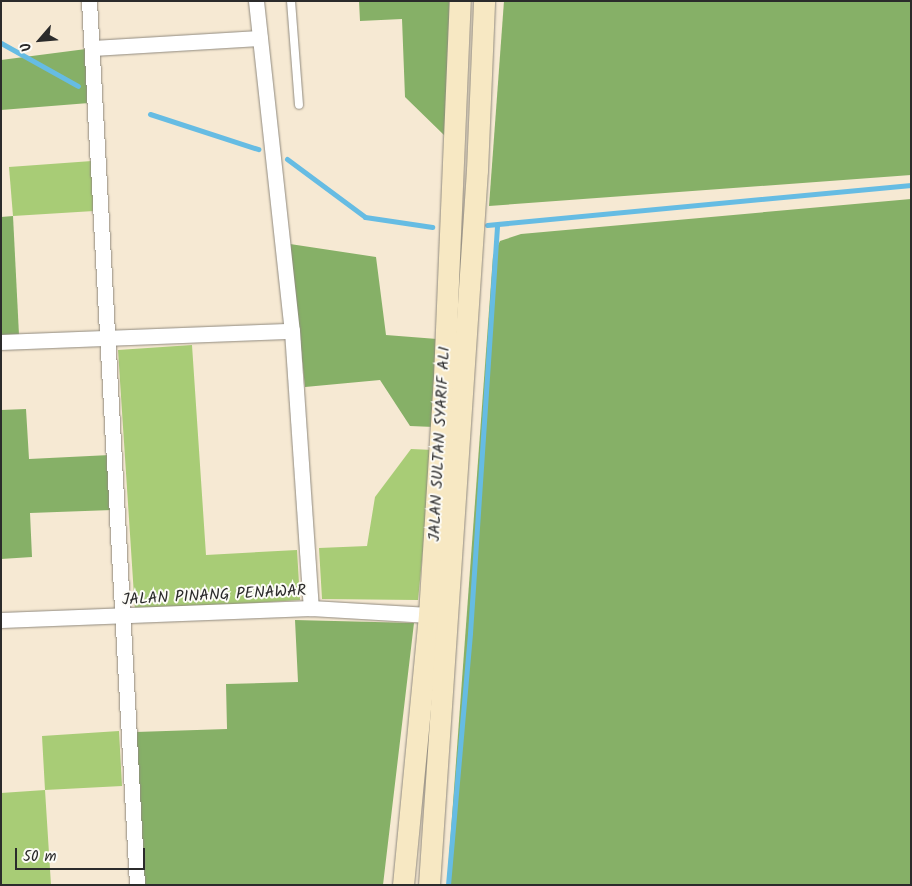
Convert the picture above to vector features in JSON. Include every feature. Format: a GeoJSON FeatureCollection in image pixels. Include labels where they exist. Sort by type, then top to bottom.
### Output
{"type":"FeatureCollection","features":[{"type":"Feature","properties":{"kind":"street"},"geometry":{"type":"LineString","coordinates":[[89,1],[109,339],[137,885]]}},
{"type":"Feature","properties":{"kind":"street"},"geometry":{"type":"LineString","coordinates":[[256,1],[292,331],[311,608]]}},
{"type":"Feature","properties":{"kind":"street","name":"JALAN SULTAN SYARIF ALI"},"geometry":{"type":"LineString","coordinates":[[403,885],[429,615],[444,377],[460,1]]}},
{"type":"Feature","properties":{"kind":"street","name":"JALAN SULTAN SYARIF ALI"},"geometry":{"type":"LineString","coordinates":[[429,885],[477,170],[484,1]]}},
{"type":"Feature","properties":{"kind":"street"},"geometry":{"type":"LineString","coordinates":[[92,48],[260,38]]}},
{"type":"Feature","properties":{"kind":"street"},"geometry":{"type":"LineString","coordinates":[[452,169],[477,170]]}},
{"type":"Feature","properties":{"kind":"street"},"geometry":{"type":"LineString","coordinates":[[1,342],[292,331]]}},
{"type":"Feature","properties":{"kind":"street","name":"JALAN PINANG PENAWAR"},"geometry":{"type":"LineString","coordinates":[[1,620],[123,618],[311,608],[429,615]]}},
{"type":"Feature","properties":{"kind":"lane"},"geometry":{"type":"LineString","coordinates":[[291,1],[299,105]]}},
{"type":"Feature","properties":{"kind":"green space"},"geometry":{"type":"Polygon","coordinates":[[[359,1],[450,1],[445,136],[405,97],[402,19],[360,21],[359,1]]]}},
{"type":"Feature","properties":{"kind":"green space"},"geometry":{"type":"Polygon","coordinates":[[[504,1],[911,1],[911,175],[489,206],[504,1]]]}},
{"type":"Feature","properties":{"kind":"green space"},"geometry":{"type":"Polygon","coordinates":[[[86,49],[89,103],[1,110],[1,60],[86,49]]]}},
{"type":"Feature","properties":{"kind":"green space"},"geometry":{"type":"Polygon","coordinates":[[[92,161],[94,211],[13,216],[9,167],[92,161]]]}},
{"type":"Feature","properties":{"kind":"green space"},"geometry":{"type":"Polygon","coordinates":[[[911,199],[911,885],[447,885],[493,256],[500,241],[521,234],[911,199]]]}},
{"type":"Feature","properties":{"kind":"green space"},"geometry":{"type":"Polygon","coordinates":[[[13,216],[19,335],[1,335],[1,217],[13,216]]]}},
{"type":"Feature","properties":{"kind":"green space"},"geometry":{"type":"Polygon","coordinates":[[[290,244],[376,257],[386,335],[437,339],[434,427],[410,426],[380,380],[305,387],[290,244]]]}},
{"type":"Feature","properties":{"kind":"green space"},"geometry":{"type":"Polygon","coordinates":[[[192,345],[206,555],[297,550],[300,600],[135,611],[118,350],[192,345]]]}},
{"type":"Feature","properties":{"kind":"green space"},"geometry":{"type":"Polygon","coordinates":[[[26,409],[29,459],[110,455],[112,510],[30,513],[32,557],[1,559],[1,410],[26,409]]]}},
{"type":"Feature","properties":{"kind":"green space"},"geometry":{"type":"Polygon","coordinates":[[[411,449],[433,450],[418,600],[322,599],[319,548],[367,546],[375,497],[411,449]]]}},
{"type":"Feature","properties":{"kind":"green space"},"geometry":{"type":"Polygon","coordinates":[[[295,620],[414,623],[383,885],[144,885],[136,732],[227,729],[226,684],[298,682],[295,620]]]}},
{"type":"Feature","properties":{"kind":"green space"},"geometry":{"type":"Polygon","coordinates":[[[119,731],[122,786],[45,790],[42,736],[119,731]]]}},
{"type":"Feature","properties":{"kind":"green space"},"geometry":{"type":"Polygon","coordinates":[[[45,790],[51,885],[1,885],[1,793],[45,790]]]}},
{"type":"Feature","properties":{"kind":"waterway"},"geometry":{"type":"LineString","coordinates":[[1,43],[78,86]]}},
{"type":"Feature","properties":{"kind":"waterway"},"geometry":{"type":"LineString","coordinates":[[150,114],[258,149]]}},
{"type":"Feature","properties":{"kind":"waterway"},"geometry":{"type":"LineString","coordinates":[[287,159],[365,217],[432,227]]}},
{"type":"Feature","properties":{"kind":"waterway"},"geometry":{"type":"LineString","coordinates":[[487,225],[911,185]]}},
{"type":"Feature","properties":{"kind":"waterway"},"geometry":{"type":"LineString","coordinates":[[448,885],[470,633],[497,225]]}}]}
